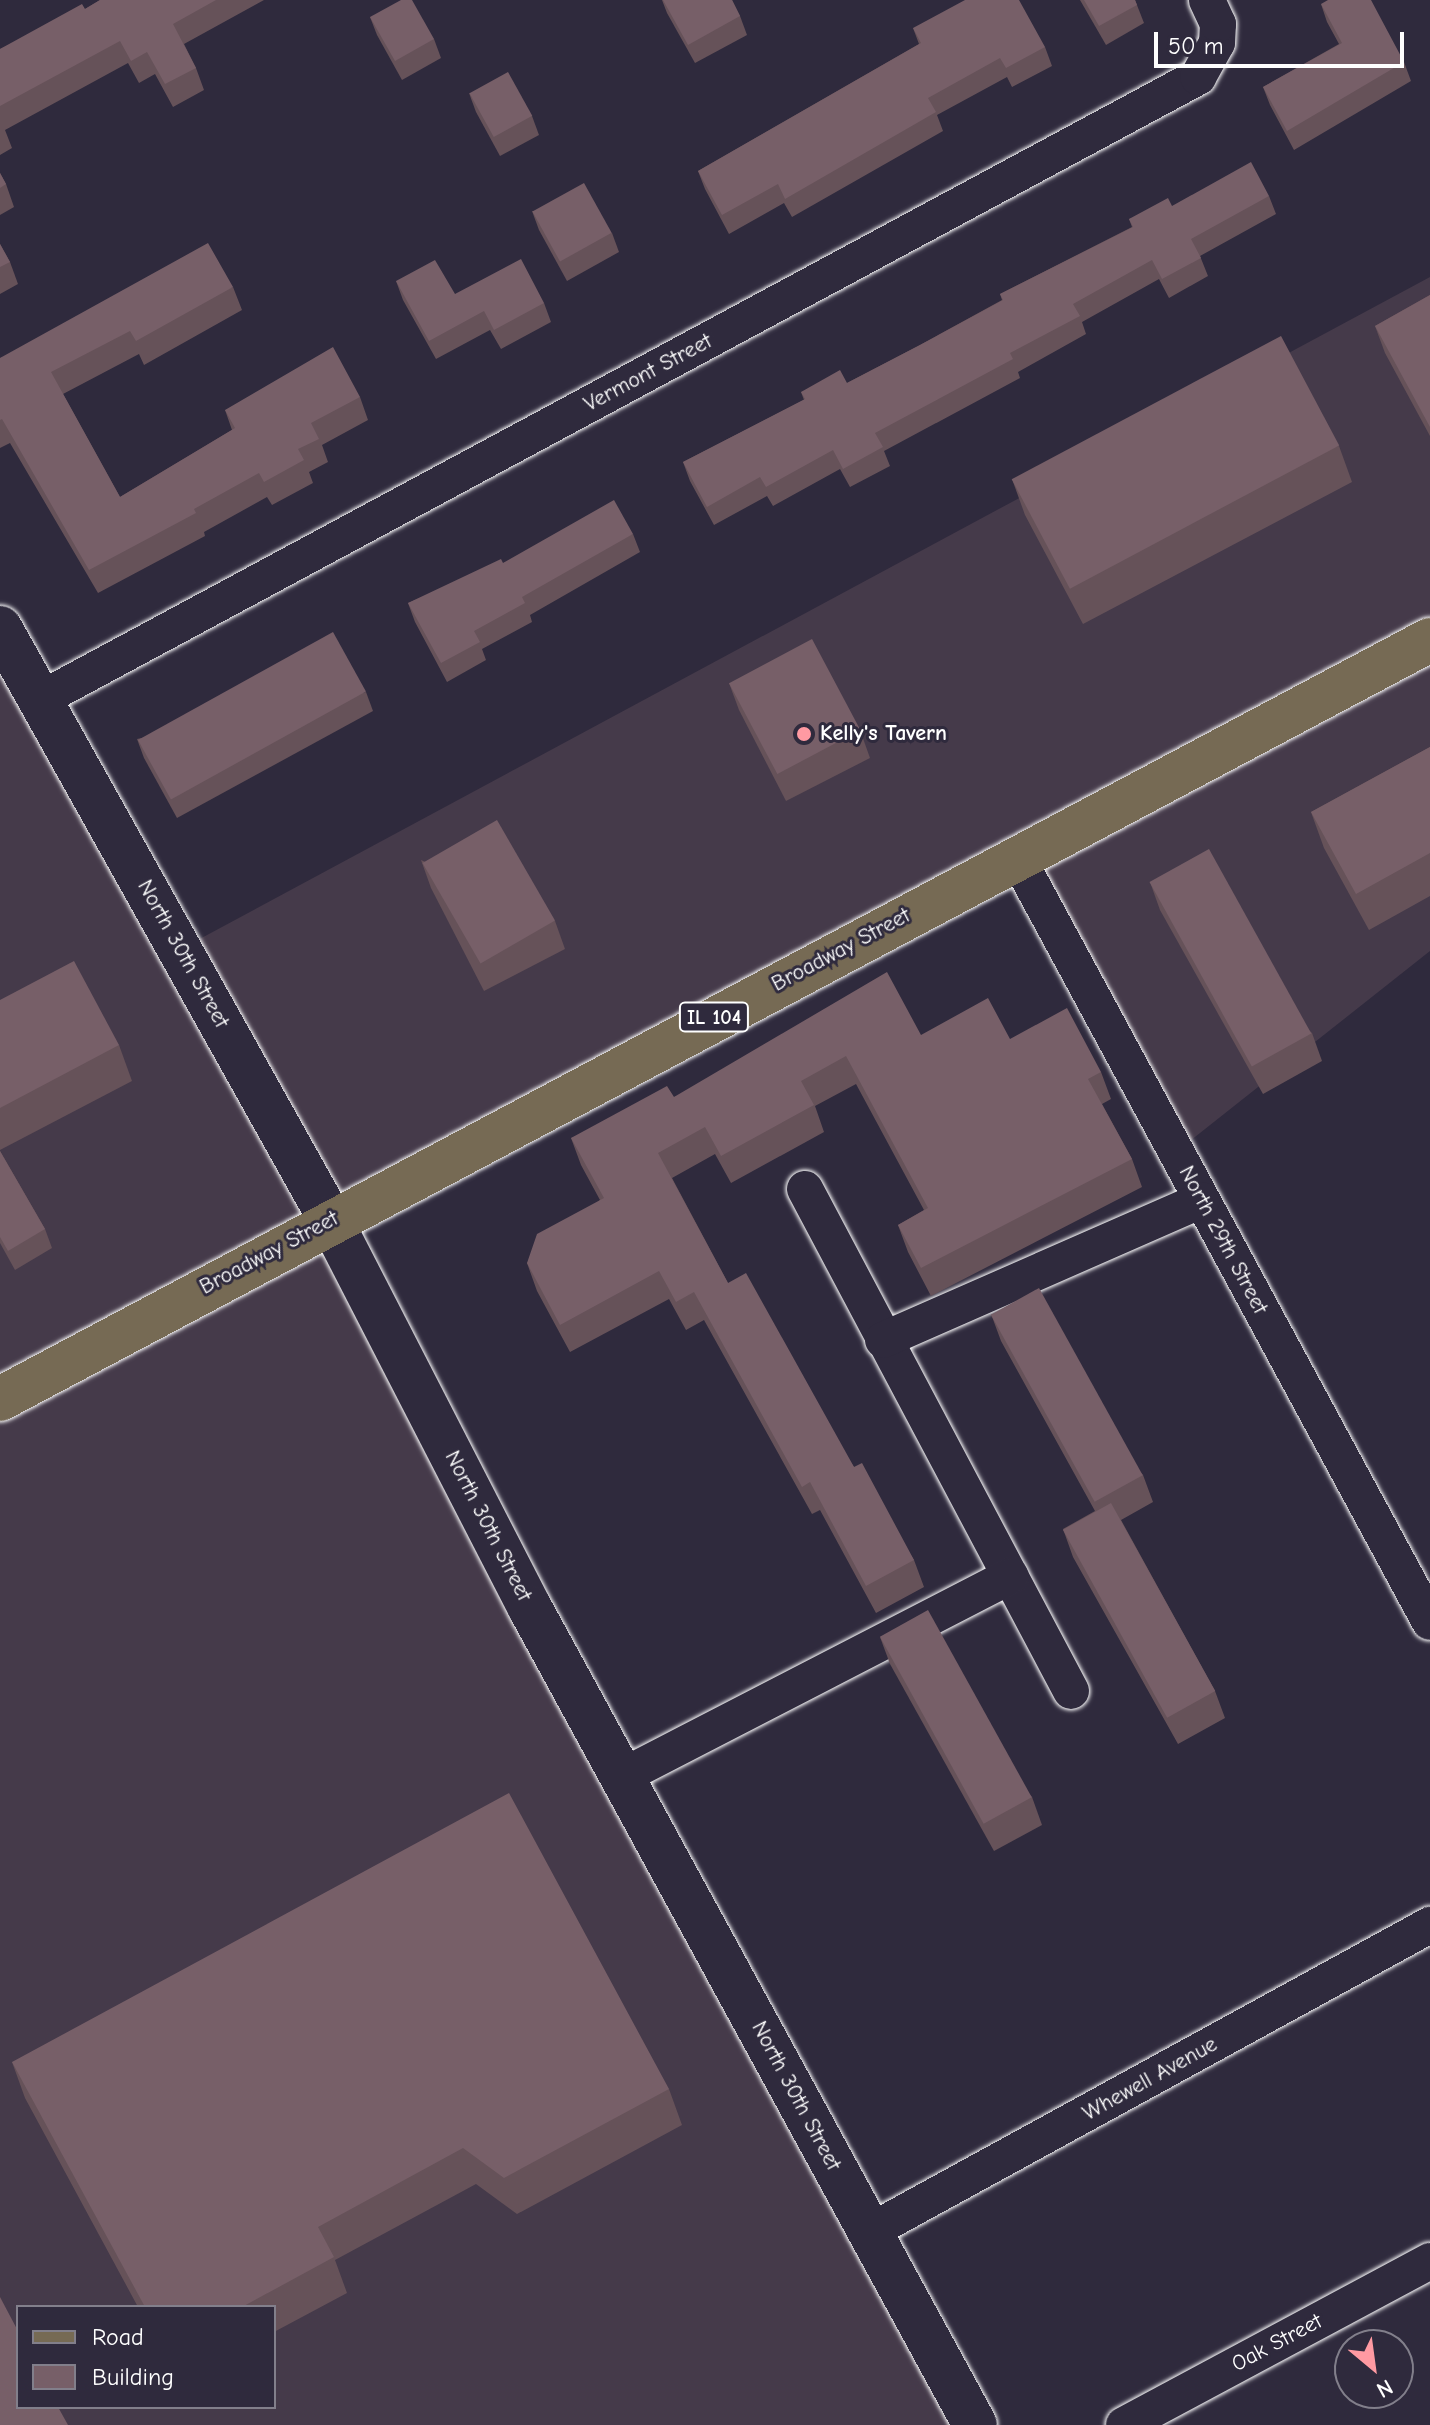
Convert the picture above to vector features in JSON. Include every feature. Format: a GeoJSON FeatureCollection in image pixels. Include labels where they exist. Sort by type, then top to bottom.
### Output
{"type":"FeatureCollection","features":[{"type":"Feature","properties":{"kind":"main road","name":"Broadway Street"},"geometry":{"type":"LineString","coordinates":[[0,1399],[330,1219],[1430,640]]}},
{"type":"Feature","properties":{"kind":"street","name":"Vermont Street"},"geometry":{"type":"LineString","coordinates":[[39,700],[1198,77],[1217,43],[1211,8]]}},
{"type":"Feature","properties":{"kind":"street","name":"North 30th Street"},"geometry":{"type":"LineString","coordinates":[[0,628],[330,1219],[623,1776],[975,2425]]}},
{"type":"Feature","properties":{"kind":"street","name":"North 29th Street"},"geometry":{"type":"LineString","coordinates":[[1017,857],[1430,1622]]}},
{"type":"Feature","properties":{"kind":"street"},"geometry":{"type":"LineString","coordinates":[[805,1189],[1071,1691]]}},
{"type":"Feature","properties":{"kind":"street"},"geometry":{"type":"LineString","coordinates":[[883,1340],[1202,1200]]}},
{"type":"Feature","properties":{"kind":"street"},"geometry":{"type":"LineString","coordinates":[[623,1776],[1010,1576]]}},
{"type":"Feature","properties":{"kind":"street","name":"Whewell Avenue"},"geometry":{"type":"LineString","coordinates":[[869,2232],[1430,1925]]}},
{"type":"Feature","properties":{"kind":"street","name":"Oak Street"},"geometry":{"type":"LineString","coordinates":[[1124,2425],[1430,2261]]}},
{"type":"Feature","properties":{"kind":"shaded area"},"geometry":{"type":"Polygon","coordinates":[[[1430,277],[1430,951],[1176,1152],[1017,858],[330,1220],[975,2425],[0,2425],[0,628],[181,949],[1430,277]]]}},
{"type":"Feature","properties":{"kind":"building"},"geometry":{"type":"Polygon","coordinates":[[[100,0],[216,0],[173,24],[196,68],[165,84],[147,52],[131,61],[120,41],[0,106],[0,49],[82,4],[85,9],[100,0]]]}},
{"type":"Feature","properties":{"kind":"building"},"geometry":{"type":"Polygon","coordinates":[[[401,0],[412,0],[434,39],[395,61],[370,17],[401,0]]]}},
{"type":"Feature","properties":{"kind":"building"},"geometry":{"type":"Polygon","coordinates":[[[663,0],[732,0],[740,16],[688,45],[663,0]]]}},
{"type":"Feature","properties":{"kind":"building"},"geometry":{"type":"Polygon","coordinates":[[[965,0],[1019,0],[1045,47],[1006,68],[1000,58],[928,98],[936,112],[785,199],[778,184],[722,215],[698,171],[921,43],[913,28],[965,0]]]}},
{"type":"Feature","properties":{"kind":"building"},"geometry":{"type":"Polygon","coordinates":[[[1084,0],[1135,0],[1137,5],[1099,26],[1084,0]]]}},
{"type":"Feature","properties":{"kind":"building"},"geometry":{"type":"Polygon","coordinates":[[[1328,0],[1371,0],[1404,62],[1287,131],[1263,87],[1342,43],[1321,4],[1328,0]]]}},
{"type":"Feature","properties":{"kind":"building"},"geometry":{"type":"Polygon","coordinates":[[[508,72],[532,116],[494,137],[470,93],[508,72]]]}},
{"type":"Feature","properties":{"kind":"building"},"geometry":{"type":"Polygon","coordinates":[[[1251,162],[1269,196],[1191,239],[1201,258],[1162,279],[1152,260],[1073,304],[1080,316],[1010,353],[1013,359],[875,433],[883,447],[843,469],[833,450],[766,487],[760,477],[707,507],[683,462],[805,399],[801,392],[840,370],[847,383],[1003,300],[1000,294],[1133,227],[1129,219],[1168,198],[1172,206],[1251,162]]]}},
{"type":"Feature","properties":{"kind":"building"},"geometry":{"type":"Polygon","coordinates":[[[0,173],[6,184],[0,188],[0,173]]]}},
{"type":"Feature","properties":{"kind":"building"},"geometry":{"type":"Polygon","coordinates":[[[584,183],[612,233],[560,261],[532,212],[584,183]]]}},
{"type":"Feature","properties":{"kind":"building"},"geometry":{"type":"Polygon","coordinates":[[[208,243],[233,287],[136,341],[130,331],[51,372],[120,497],[235,428],[225,410],[333,347],[360,397],[311,423],[319,439],[298,449],[304,460],[264,482],[259,473],[194,509],[196,513],[89,570],[0,420],[0,358],[208,243]]]}},
{"type":"Feature","properties":{"kind":"building"},"geometry":{"type":"Polygon","coordinates":[[[0,244],[10,262],[0,267],[0,244]]]}},
{"type":"Feature","properties":{"kind":"building"},"geometry":{"type":"Polygon","coordinates":[[[521,259],[544,303],[494,330],[484,311],[429,341],[396,281],[435,260],[455,294],[521,259]]]}},
{"type":"Feature","properties":{"kind":"building"},"geometry":{"type":"Polygon","coordinates":[[[1430,295],[1430,427],[1375,326],[1430,295]]]}},
{"type":"Feature","properties":{"kind":"building"},"geometry":{"type":"Polygon","coordinates":[[[1281,336],[1339,445],[1070,589],[1012,479],[1281,336]]]}},
{"type":"Feature","properties":{"kind":"building"},"geometry":{"type":"Polygon","coordinates":[[[614,500],[633,534],[522,597],[525,603],[474,631],[480,642],[441,663],[408,603],[501,559],[503,563],[614,500]]]}},
{"type":"Feature","properties":{"kind":"building"},"geometry":{"type":"Polygon","coordinates":[[[333,632],[366,691],[171,800],[138,740],[333,632]]]}},
{"type":"Feature","properties":{"kind":"building","name":"Kelly's Tavern"},"geometry":{"type":"Polygon","coordinates":[[[812,639],[860,730],[777,774],[729,683],[812,639]]]}},
{"type":"Feature","properties":{"kind":"building"},"geometry":{"type":"Polygon","coordinates":[[[1430,747],[1430,853],[1356,894],[1311,812],[1430,747]]]}},
{"type":"Feature","properties":{"kind":"building"},"geometry":{"type":"Polygon","coordinates":[[[497,820],[555,920],[481,963],[423,863],[497,820]]]}},
{"type":"Feature","properties":{"kind":"building"},"geometry":{"type":"Polygon","coordinates":[[[1209,849],[1311,1034],[1252,1067],[1150,882],[1209,849]]]}},
{"type":"Feature","properties":{"kind":"building"},"geometry":{"type":"Polygon","coordinates":[[[74,961],[119,1045],[0,1108],[0,1000],[74,961]]]}},
{"type":"Feature","properties":{"kind":"building"},"geometry":{"type":"Polygon","coordinates":[[[887,972],[921,1035],[988,998],[1010,1039],[1067,1008],[1101,1072],[1088,1079],[1132,1159],[921,1268],[898,1225],[928,1208],[846,1056],[801,1081],[814,1105],[721,1156],[705,1127],[658,1153],[728,1283],[746,1273],[854,1467],[862,1463],[914,1560],[866,1586],[810,1482],[802,1487],[694,1292],[676,1302],[659,1271],[560,1325],[527,1263],[537,1234],[604,1198],[571,1138],[667,1086],[674,1097],[887,972]]]}},
{"type":"Feature","properties":{"kind":"building"},"geometry":{"type":"Polygon","coordinates":[[[0,1151],[45,1229],[8,1251],[0,1237],[0,1151]]]}},
{"type":"Feature","properties":{"kind":"building"},"geometry":{"type":"Polygon","coordinates":[[[1039,1288],[1143,1475],[1095,1502],[991,1315],[1039,1288]]]}},
{"type":"Feature","properties":{"kind":"building"},"geometry":{"type":"Polygon","coordinates":[[[1111,1503],[1215,1691],[1167,1718],[1063,1530],[1111,1503]]]}},
{"type":"Feature","properties":{"kind":"building"},"geometry":{"type":"Polygon","coordinates":[[[928,1610],[1032,1797],[984,1824],[880,1637],[928,1610]]]}},
{"type":"Feature","properties":{"kind":"building"},"geometry":{"type":"Polygon","coordinates":[[[509,1793],[669,2089],[504,2178],[463,2148],[318,2227],[334,2257],[246,2305],[144,2305],[12,2062],[509,1793]]]}},
{"type":"Feature","properties":{"kind":"building"},"geometry":{"type":"Polygon","coordinates":[[[0,2297],[16,2327],[16,2409],[59,2409],[68,2425],[0,2425],[0,2297]]]}},
{"type":"Feature","properties":{"kind":"place","name":"Kelly's Tavern"},"geometry":{"type":"Point","coordinates":[804,734]}}]}
